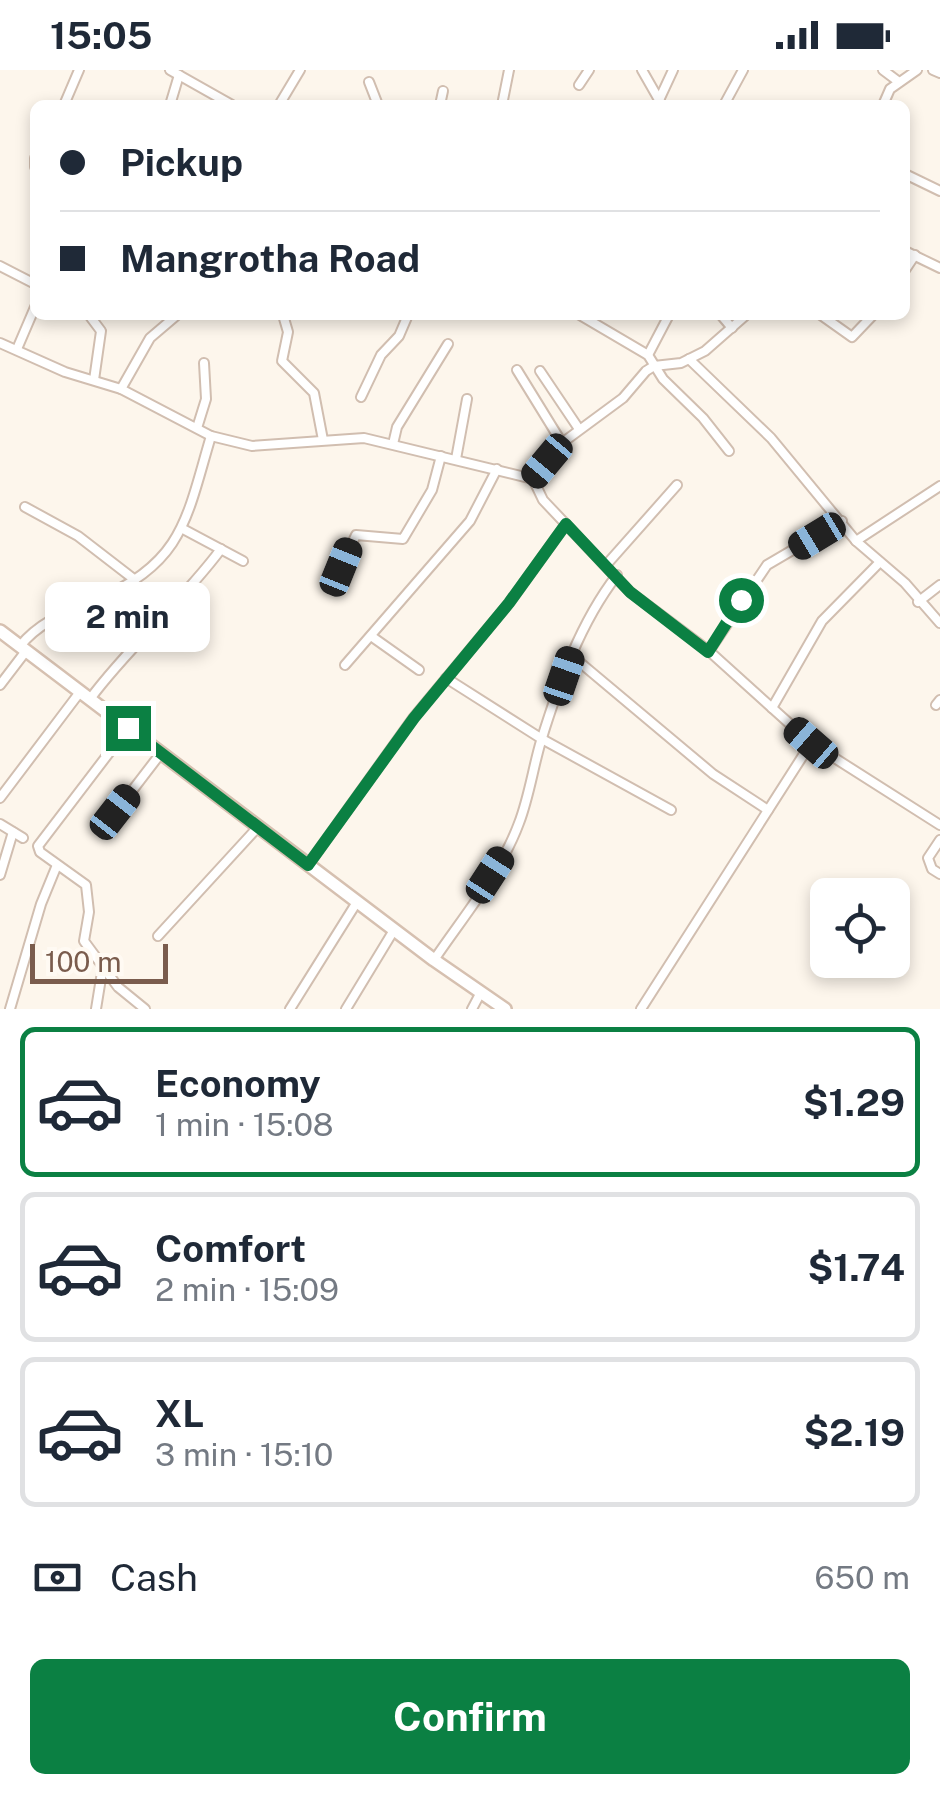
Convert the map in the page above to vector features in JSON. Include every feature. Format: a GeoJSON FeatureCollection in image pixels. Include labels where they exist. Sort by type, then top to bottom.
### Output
{"type":"FeatureCollection","features":[{"type":"Feature","properties":{"kind":"main road"},"geometry":{"type":"LineString","coordinates":[[0,631],[434,960],[505,1009]]}},
{"type":"Feature","properties":{"kind":"street"},"geometry":{"type":"LineString","coordinates":[[66,100],[78,70]]}},
{"type":"Feature","properties":{"kind":"street"},"geometry":{"type":"LineString","coordinates":[[170,70],[223,100]]}},
{"type":"Feature","properties":{"kind":"street"},"geometry":{"type":"LineString","coordinates":[[282,100],[300,70]]}},
{"type":"Feature","properties":{"kind":"street"},"geometry":{"type":"LineString","coordinates":[[503,100],[509,70]]}},
{"type":"Feature","properties":{"kind":"street"},"geometry":{"type":"LineString","coordinates":[[579,86],[589,70]]}},
{"type":"Feature","properties":{"kind":"street"},"geometry":{"type":"LineString","coordinates":[[642,70],[660,100]]}},
{"type":"Feature","properties":{"kind":"street"},"geometry":{"type":"LineString","coordinates":[[661,100],[673,70]]}},
{"type":"Feature","properties":{"kind":"street"},"geometry":{"type":"LineString","coordinates":[[727,100],[742,70]]}},
{"type":"Feature","properties":{"kind":"street"},"geometry":{"type":"LineString","coordinates":[[883,70],[899,82]]}},
{"type":"Feature","properties":{"kind":"street"},"geometry":{"type":"LineString","coordinates":[[885,100],[890,89],[917,70]]}},
{"type":"Feature","properties":{"kind":"street"},"geometry":{"type":"LineString","coordinates":[[172,100],[180,75]]}},
{"type":"Feature","properties":{"kind":"street"},"geometry":{"type":"LineString","coordinates":[[369,82],[376,100]]}},
{"type":"Feature","properties":{"kind":"street"},"geometry":{"type":"LineString","coordinates":[[441,100],[443,91]]}},
{"type":"Feature","properties":{"kind":"street"},"geometry":{"type":"LineString","coordinates":[[910,177],[940,192]]}},
{"type":"Feature","properties":{"kind":"street"},"geometry":{"type":"LineString","coordinates":[[910,252],[940,268]]}},
{"type":"Feature","properties":{"kind":"street"},"geometry":{"type":"LineString","coordinates":[[910,262],[915,255]]}},
{"type":"Feature","properties":{"kind":"street"},"geometry":{"type":"LineString","coordinates":[[0,266],[30,281]]}},
{"type":"Feature","properties":{"kind":"street"},"geometry":{"type":"LineString","coordinates":[[18,349],[30,319]]}},
{"type":"Feature","properties":{"kind":"street"},"geometry":{"type":"LineString","coordinates":[[93,320],[101,330],[94,380]]}},
{"type":"Feature","properties":{"kind":"street"},"geometry":{"type":"LineString","coordinates":[[120,388],[150,338],[171,320]]}},
{"type":"Feature","properties":{"kind":"street"},"geometry":{"type":"LineString","coordinates":[[285,320],[288,332],[282,361],[314,393],[323,440]]}},
{"type":"Feature","properties":{"kind":"street"},"geometry":{"type":"LineString","coordinates":[[362,397],[382,355],[406,320]]}},
{"type":"Feature","properties":{"kind":"street"},"geometry":{"type":"LineString","coordinates":[[588,320],[648,355],[729,451]]}},
{"type":"Feature","properties":{"kind":"street"},"geometry":{"type":"LineString","coordinates":[[648,355],[666,320]]}},
{"type":"Feature","properties":{"kind":"street"},"geometry":{"type":"LineString","coordinates":[[726,320],[732,328]]}},
{"type":"Feature","properties":{"kind":"street"},"geometry":{"type":"LineString","coordinates":[[532,479],[562,443],[622,398],[654,366],[689,359],[741,320]]}},
{"type":"Feature","properties":{"kind":"street"},"geometry":{"type":"LineString","coordinates":[[828,320],[852,337],[867,320]]}},
{"type":"Feature","properties":{"kind":"street"},"geometry":{"type":"LineString","coordinates":[[0,343],[120,388],[212,436],[252,446],[344,438],[393,444],[532,479],[543,500],[630,592],[708,652],[811,743],[940,825]]}},
{"type":"Feature","properties":{"kind":"street"},"geometry":{"type":"LineString","coordinates":[[393,444],[397,426],[448,344]]}},
{"type":"Feature","properties":{"kind":"street"},"geometry":{"type":"LineString","coordinates":[[689,359],[771,438],[856,541],[905,583],[940,623]]}},
{"type":"Feature","properties":{"kind":"street"},"geometry":{"type":"LineString","coordinates":[[197,428],[206,399],[204,364]]}},
{"type":"Feature","properties":{"kind":"street"},"geometry":{"type":"LineString","coordinates":[[517,370],[562,443]]}},
{"type":"Feature","properties":{"kind":"street"},"geometry":{"type":"LineString","coordinates":[[540,371],[578,429]]}},
{"type":"Feature","properties":{"kind":"street"},"geometry":{"type":"LineString","coordinates":[[456,460],[467,399]]}},
{"type":"Feature","properties":{"kind":"street"},"geometry":{"type":"LineString","coordinates":[[0,685],[37,626],[135,580],[168,552],[183,528],[212,436]]}},
{"type":"Feature","properties":{"kind":"street"},"geometry":{"type":"LineString","coordinates":[[326,584],[341,567],[356,535],[403,539],[432,490],[441,456]]}},
{"type":"Feature","properties":{"kind":"street"},"geometry":{"type":"LineString","coordinates":[[345,665],[470,521],[497,470]]}},
{"type":"Feature","properties":{"kind":"street"},"geometry":{"type":"LineString","coordinates":[[607,564],[677,484]]}},
{"type":"Feature","properties":{"kind":"street"},"geometry":{"type":"LineString","coordinates":[[856,541],[940,486]]}},
{"type":"Feature","properties":{"kind":"street"},"geometry":{"type":"LineString","coordinates":[[25,507],[78,536],[135,580]]}},
{"type":"Feature","properties":{"kind":"street"},"geometry":{"type":"LineString","coordinates":[[708,652],[767,565],[842,521]]}},
{"type":"Feature","properties":{"kind":"street"},"geometry":{"type":"LineString","coordinates":[[308,865],[566,524]]}},
{"type":"Feature","properties":{"kind":"street"},"geometry":{"type":"LineString","coordinates":[[183,528],[243,561]]}},
{"type":"Feature","properties":{"kind":"street"},"geometry":{"type":"LineString","coordinates":[[0,798],[85,696],[176,606],[221,550]]}},
{"type":"Feature","properties":{"kind":"street"},"geometry":{"type":"LineString","coordinates":[[772,708],[822,621],[880,562]]}},
{"type":"Feature","properties":{"kind":"street"},"geometry":{"type":"LineString","coordinates":[[434,960],[520,822],[542,738],[572,655],[588,615],[617,574]]}},
{"type":"Feature","properties":{"kind":"street"},"geometry":{"type":"LineString","coordinates":[[918,602],[940,586]]}},
{"type":"Feature","properties":{"kind":"street"},"geometry":{"type":"LineString","coordinates":[[371,636],[419,670]]}},
{"type":"Feature","properties":{"kind":"street"},"geometry":{"type":"LineString","coordinates":[[572,655],[713,774],[768,810]]}},
{"type":"Feature","properties":{"kind":"street"},"geometry":{"type":"LineString","coordinates":[[446,678],[542,738],[671,810]]}},
{"type":"Feature","properties":{"kind":"street"},"geometry":{"type":"LineString","coordinates":[[128,728],[40,841],[40,852],[86,885],[89,912],[82,935],[118,986],[145,1009]]}},
{"type":"Feature","properties":{"kind":"street"},"geometry":{"type":"LineString","coordinates":[[641,1009],[811,743]]}},
{"type":"Feature","properties":{"kind":"street"},"geometry":{"type":"LineString","coordinates":[[115,812],[161,753]]}},
{"type":"Feature","properties":{"kind":"street"},"geometry":{"type":"LineString","coordinates":[[0,824],[23,838]]}},
{"type":"Feature","properties":{"kind":"street"},"geometry":{"type":"LineString","coordinates":[[158,936],[258,827]]}},
{"type":"Feature","properties":{"kind":"street"},"geometry":{"type":"LineString","coordinates":[[0,875],[13,832]]}},
{"type":"Feature","properties":{"kind":"street"},"geometry":{"type":"LineString","coordinates":[[940,840],[928,858],[932,869],[940,874]]}},
{"type":"Feature","properties":{"kind":"street"},"geometry":{"type":"LineString","coordinates":[[10,1009],[41,904],[58,865]]}},
{"type":"Feature","properties":{"kind":"street"},"geometry":{"type":"LineString","coordinates":[[290,1009],[357,902]]}},
{"type":"Feature","properties":{"kind":"street"},"geometry":{"type":"LineString","coordinates":[[346,1009],[394,930]]}},
{"type":"Feature","properties":{"kind":"street"},"geometry":{"type":"LineString","coordinates":[[96,1009],[103,966]]}},
{"type":"Feature","properties":{"kind":"street"},"geometry":{"type":"LineString","coordinates":[[472,1009],[480,992]]}},
{"type":"Feature","properties":{"kind":"route"},"geometry":{"type":"LineString","coordinates":[[128,728],[308,865],[414,718],[509,603],[566,524],[630,592],[708,652],[741,600]]}}]}
